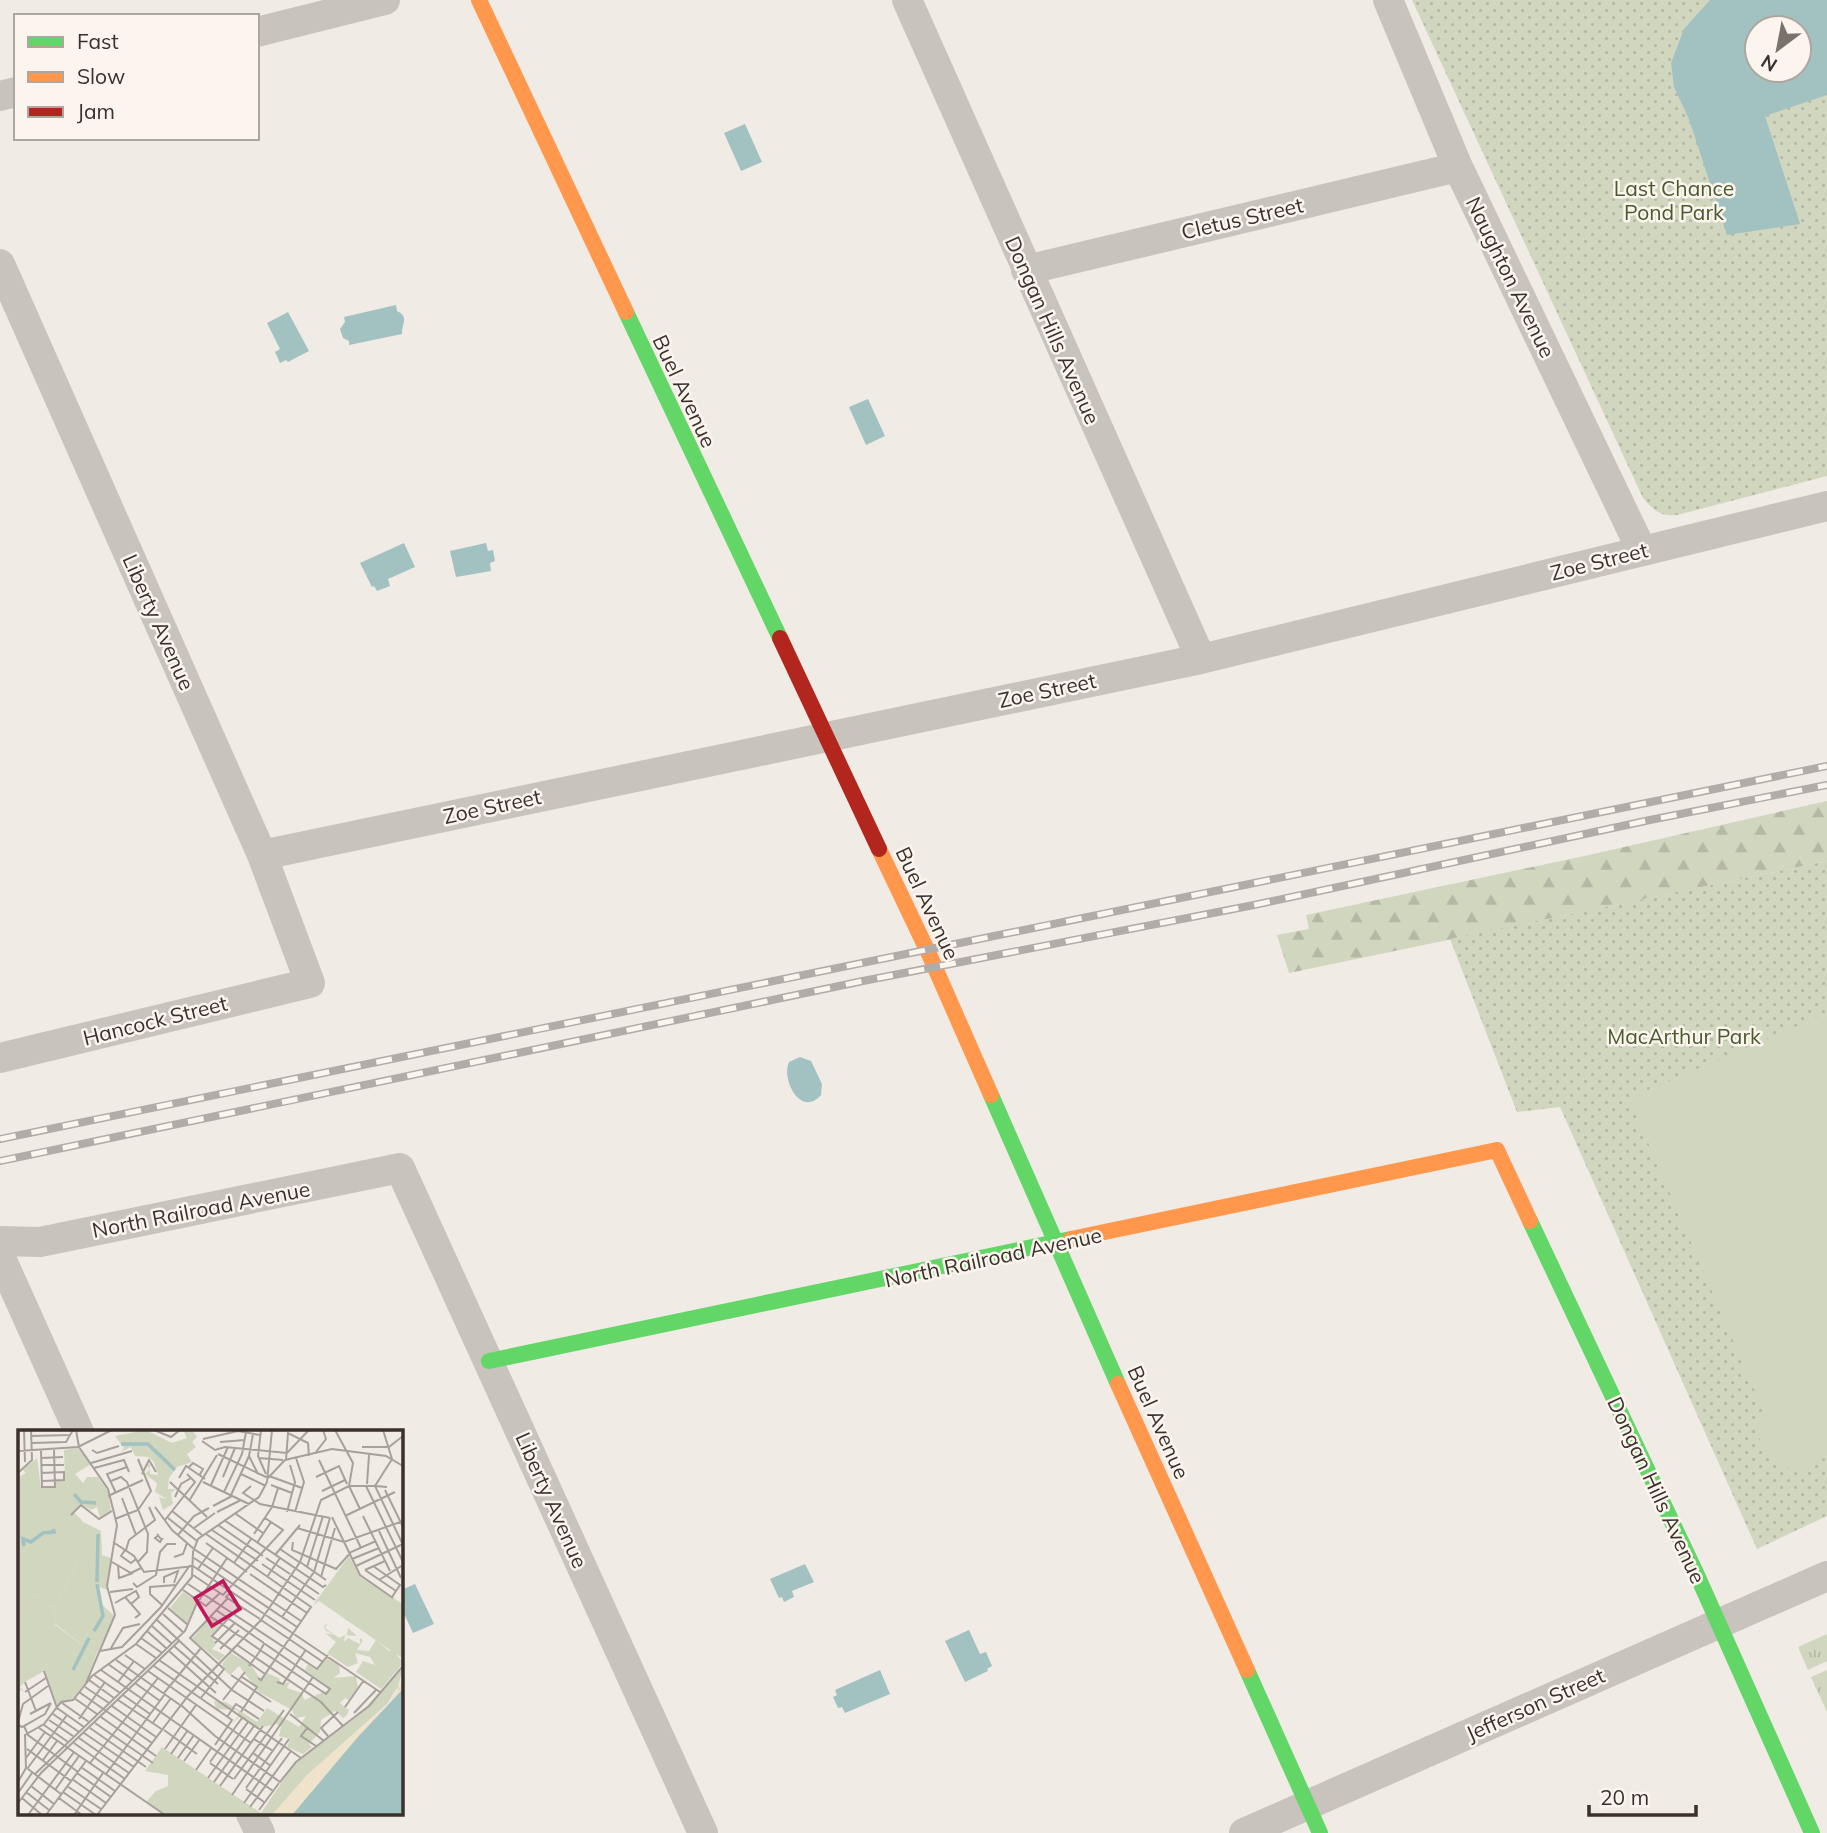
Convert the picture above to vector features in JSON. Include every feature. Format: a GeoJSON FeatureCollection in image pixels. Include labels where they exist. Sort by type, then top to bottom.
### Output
{"type":"FeatureCollection","features":[{"type":"Feature","properties":{"kind":"street"},"geometry":{"type":"LineString","coordinates":[[259,32],[385,0]]}},
{"type":"Feature","properties":{"kind":"street","name":"Buel Avenue"},"geometry":{"type":"LineString","coordinates":[[479,0],[929,954],[1320,1833]]}},
{"type":"Feature","properties":{"kind":"street","name":"Dongan Hills Avenue"},"geometry":{"type":"LineString","coordinates":[[907,0],[1201,659]]}},
{"type":"Feature","properties":{"kind":"street","name":"Naughton Avenue"},"geometry":{"type":"LineString","coordinates":[[1388,0],[1458,167],[1642,551]]}},
{"type":"Feature","properties":{"kind":"street","name":"Cletus Street"},"geometry":{"type":"LineString","coordinates":[[1026,270],[1458,167]]}},
{"type":"Feature","properties":{"kind":"street","name":"Liberty Avenue"},"geometry":{"type":"LineString","coordinates":[[0,264],[262,855],[310,983]]}},
{"type":"Feature","properties":{"kind":"street","name":"Zoe Street"},"geometry":{"type":"LineString","coordinates":[[262,855],[1201,659],[1827,506]]}},
{"type":"Feature","properties":{"kind":"street","name":"Hancock Street"},"geometry":{"type":"LineString","coordinates":[[0,1058],[310,983]]}},
{"type":"Feature","properties":{"kind":"street","name":"Dongan Hills Avenue"},"geometry":{"type":"LineString","coordinates":[[1497,1150],[1718,1623],[1812,1833]]}},
{"type":"Feature","properties":{"kind":"street","name":"North Railroad Avenue"},"geometry":{"type":"LineString","coordinates":[[489,1361],[1497,1150]]}},
{"type":"Feature","properties":{"kind":"street","name":"Liberty Avenue"},"geometry":{"type":"LineString","coordinates":[[401,1168],[703,1833]]}},
{"type":"Feature","properties":{"kind":"street","name":"North Railroad Avenue"},"geometry":{"type":"LineString","coordinates":[[0,1241],[40,1242],[401,1168]]}},
{"type":"Feature","properties":{"kind":"street"},"geometry":{"type":"LineString","coordinates":[[0,1256],[78,1430]]}},
{"type":"Feature","properties":{"kind":"street","name":"Jefferson Street"},"geometry":{"type":"LineString","coordinates":[[1244,1833],[1827,1576]]}},
{"type":"Feature","properties":{"kind":"street"},"geometry":{"type":"LineString","coordinates":[[251,1815],[260,1833]]}},
{"type":"Feature","properties":{"kind":"green space","name":"Last Chance Pond Park"},"geometry":{"type":"Polygon","coordinates":[[[1412,0],[1827,0],[1827,476],[1677,515],[1666,515],[1650,506],[1643,498],[1412,0]]]}},
{"type":"Feature","properties":{"kind":"green space"},"geometry":{"type":"Polygon","coordinates":[[[1827,801],[1827,861],[1289,973],[1277,935],[1309,929],[1306,915],[1827,801]]]}},
{"type":"Feature","properties":{"kind":"green space","name":"MacArthur Park"},"geometry":{"type":"Polygon","coordinates":[[[1827,861],[1827,1516],[1757,1549],[1560,1107],[1517,1112],[1450,939],[1827,861]]]}},
{"type":"Feature","properties":{"kind":"green space"},"geometry":{"type":"Polygon","coordinates":[[[1827,1013],[1827,1450],[1823,1459],[1796,1471],[1768,1458],[1756,1431],[1764,1413],[1629,1098],[1827,1013]]]}},
{"type":"Feature","properties":{"kind":"green space"},"geometry":{"type":"Polygon","coordinates":[[[1827,1634],[1827,1661],[1808,1670],[1798,1647],[1827,1634]]]}},
{"type":"Feature","properties":{"kind":"green space"},"geometry":{"type":"Polygon","coordinates":[[[1827,1670],[1827,1712],[1811,1677],[1827,1670]]]}},
{"type":"Feature","properties":{"kind":"water"},"geometry":{"type":"Polygon","coordinates":[[[1710,0],[1827,0],[1827,95],[1765,116],[1800,224],[1727,235],[1689,119],[1674,87],[1671,63],[1684,29],[1710,0]]]}},
{"type":"Feature","properties":{"kind":"water"},"geometry":{"type":"Polygon","coordinates":[[[745,124],[762,162],[741,171],[724,133],[745,124]]]}},
{"type":"Feature","properties":{"kind":"water"},"geometry":{"type":"Polygon","coordinates":[[[396,305],[397,311],[404,319],[402,334],[349,345],[349,341],[343,338],[340,329],[345,322],[344,317],[396,305]]]}},
{"type":"Feature","properties":{"kind":"water"},"geometry":{"type":"Polygon","coordinates":[[[288,312],[309,351],[288,362],[286,360],[280,363],[275,352],[280,349],[267,323],[288,312]]]}},
{"type":"Feature","properties":{"kind":"water"},"geometry":{"type":"Polygon","coordinates":[[[868,399],[885,436],[866,445],[849,407],[868,399]]]}},
{"type":"Feature","properties":{"kind":"water"},"geometry":{"type":"Polygon","coordinates":[[[404,543],[415,567],[388,579],[390,586],[377,591],[372,587],[360,563],[404,543]]]}},
{"type":"Feature","properties":{"kind":"water"},"geometry":{"type":"Polygon","coordinates":[[[486,543],[488,551],[493,550],[495,561],[490,563],[491,571],[456,577],[450,551],[486,543]]]}},
{"type":"Feature","properties":{"kind":"water"},"geometry":{"type":"Polygon","coordinates":[[[800,1057],[811,1061],[822,1084],[821,1095],[814,1101],[806,1102],[800,1099],[790,1086],[787,1070],[789,1062],[800,1057]]]}},
{"type":"Feature","properties":{"kind":"water"},"geometry":{"type":"Polygon","coordinates":[[[805,1564],[814,1582],[792,1591],[794,1597],[784,1602],[782,1597],[779,1598],[770,1579],[805,1564]]]}},
{"type":"Feature","properties":{"kind":"water"},"geometry":{"type":"Polygon","coordinates":[[[415,1584],[434,1624],[413,1633],[402,1609],[402,1590],[415,1584]]]}},
{"type":"Feature","properties":{"kind":"water"},"geometry":{"type":"Polygon","coordinates":[[[969,1630],[980,1654],[986,1652],[992,1666],[988,1671],[965,1682],[945,1641],[969,1630]]]}},
{"type":"Feature","properties":{"kind":"water"},"geometry":{"type":"Polygon","coordinates":[[[880,1670],[890,1694],[845,1713],[842,1707],[838,1708],[833,1697],[837,1695],[835,1690],[880,1670]]]}},
{"type":"Feature","properties":{"kind":"railway"},"geometry":{"type":"LineString","coordinates":[[0,1139],[1827,766]]}},
{"type":"Feature","properties":{"kind":"railway"},"geometry":{"type":"LineString","coordinates":[[0,1161],[863,981],[1254,905],[1827,785]]}},
{"type":"Feature","properties":{"kind":"traffic: fast"},"geometry":{"type":"LineString","coordinates":[[626,312],[780,638]]}},
{"type":"Feature","properties":{"kind":"traffic: fast"},"geometry":{"type":"LineString","coordinates":[[991,1095],[1118,1384]]}},
{"type":"Feature","properties":{"kind":"traffic: fast"},"geometry":{"type":"LineString","coordinates":[[1530,1221],[1697,1575],[1812,1833]]}},
{"type":"Feature","properties":{"kind":"traffic: fast"},"geometry":{"type":"LineString","coordinates":[[489,1361],[1071,1239]]}},
{"type":"Feature","properties":{"kind":"traffic: fast"},"geometry":{"type":"LineString","coordinates":[[1247,1670],[1320,1833]]}},
{"type":"Feature","properties":{"kind":"traffic: slow"},"geometry":{"type":"LineString","coordinates":[[479,0],[626,312]]}},
{"type":"Feature","properties":{"kind":"traffic: slow"},"geometry":{"type":"LineString","coordinates":[[879,849],[991,1095]]}},
{"type":"Feature","properties":{"kind":"traffic: slow"},"geometry":{"type":"LineString","coordinates":[[1071,1239],[1497,1150],[1530,1221]]}},
{"type":"Feature","properties":{"kind":"traffic: slow"},"geometry":{"type":"LineString","coordinates":[[1118,1384],[1247,1670]]}},
{"type":"Feature","properties":{"kind":"traffic: jam"},"geometry":{"type":"LineString","coordinates":[[780,638],[879,849]]}}]}
